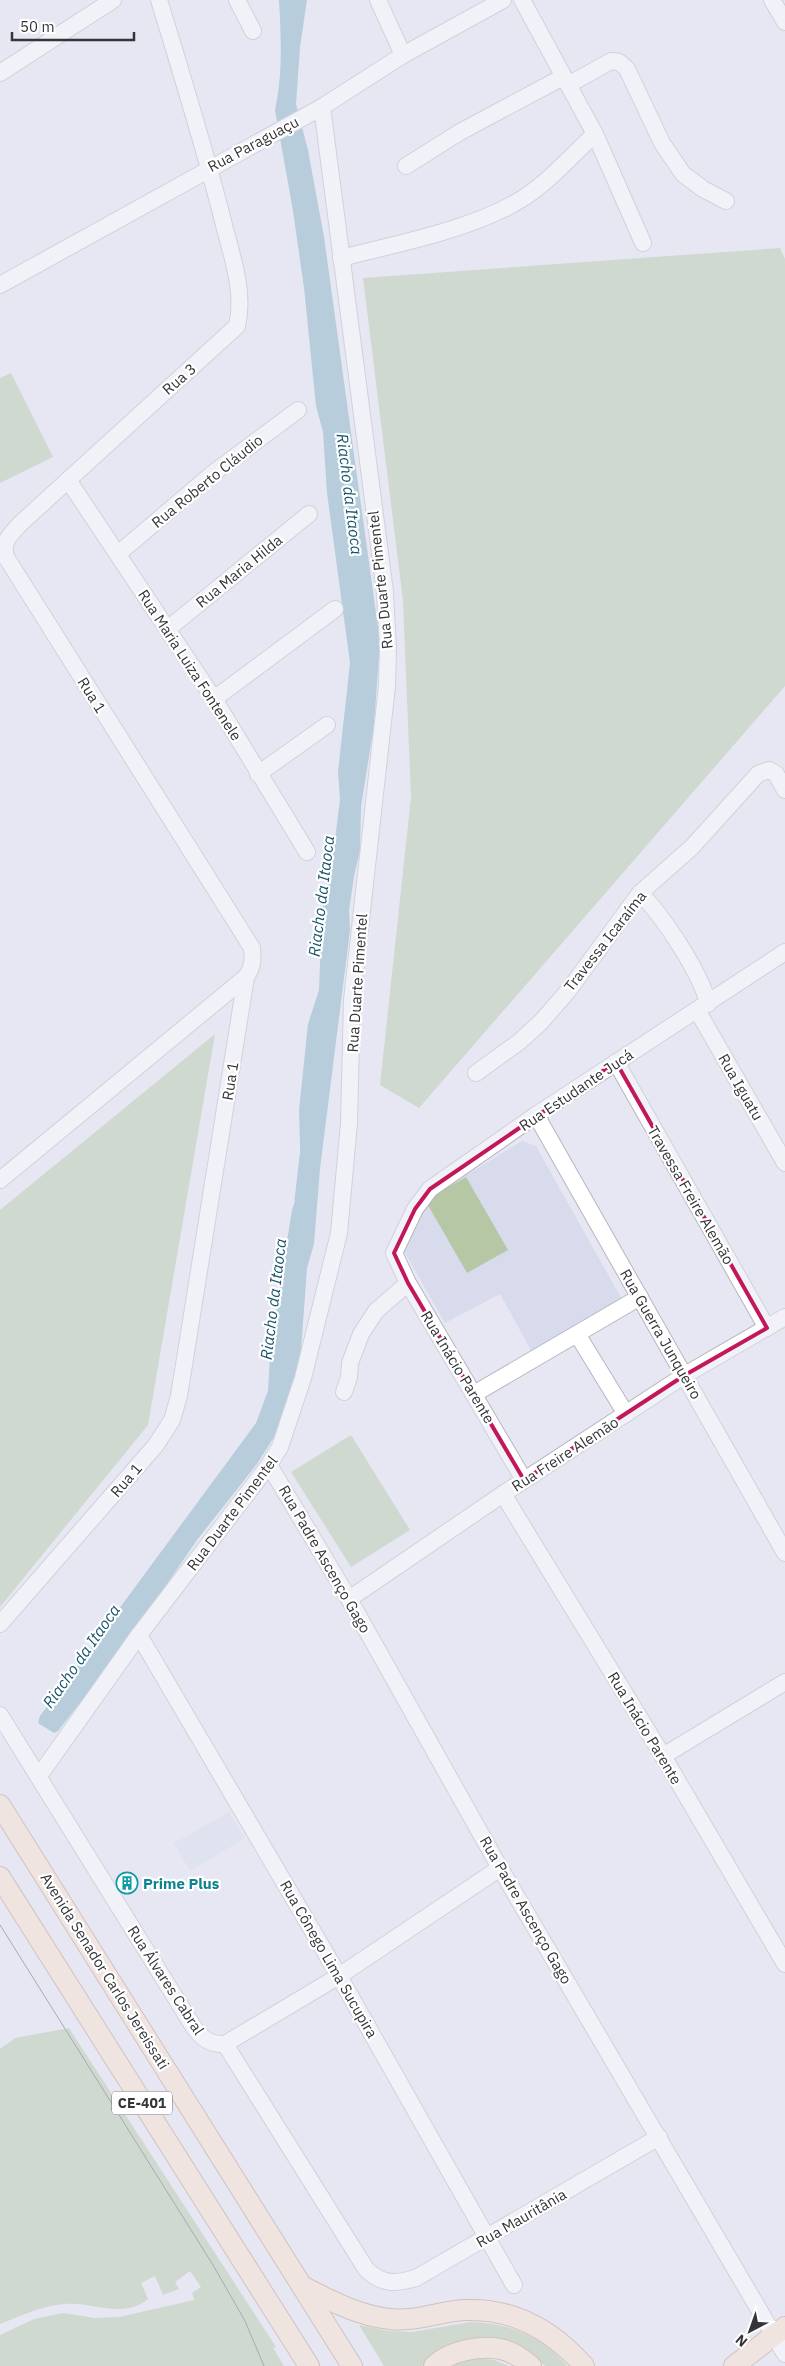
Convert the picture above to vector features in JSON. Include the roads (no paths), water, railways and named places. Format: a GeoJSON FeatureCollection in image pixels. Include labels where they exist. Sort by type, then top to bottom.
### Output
{"type":"FeatureCollection","features":[{"type":"Feature","properties":{"kind":"main road","name":"Avenida Senador Carlos Jereissati"},"geometry":{"type":"LineString","coordinates":[[0,1806],[352,2366]]}},
{"type":"Feature","properties":{"kind":"main road","name":"CE-401"},"geometry":{"type":"LineString","coordinates":[[0,1877],[309,2366]]}},
{"type":"Feature","properties":{"kind":"main road"},"geometry":{"type":"LineString","coordinates":[[302,2286],[345,2306],[390,2319],[413,2319],[465,2310],[514,2316],[542,2329],[566,2345],[584,2366]]}},
{"type":"Feature","properties":{"kind":"main road"},"geometry":{"type":"LineString","coordinates":[[734,2366],[779,2331]]}},
{"type":"Feature","properties":{"kind":"main road"},"geometry":{"type":"LineString","coordinates":[[434,2366],[457,2352],[501,2349],[523,2359],[531,2366]]}},
{"type":"Feature","properties":{"kind":"street"},"geometry":{"type":"LineString","coordinates":[[0,73],[113,0]]}},
{"type":"Feature","properties":{"kind":"street","name":"Rua 3"},"geometry":{"type":"LineString","coordinates":[[4,544],[21,523],[237,326],[240,302],[210,167],[159,0]]}},
{"type":"Feature","properties":{"kind":"street"},"geometry":{"type":"LineString","coordinates":[[237,0],[253,31]]}},
{"type":"Feature","properties":{"kind":"street"},"geometry":{"type":"LineString","coordinates":[[378,0],[402,55]]}},
{"type":"Feature","properties":{"kind":"street","name":"Rua Paraguaçu"},"geometry":{"type":"LineString","coordinates":[[0,285],[317,109],[402,55],[504,0]]}},
{"type":"Feature","properties":{"kind":"street"},"geometry":{"type":"LineString","coordinates":[[522,0],[595,134],[643,243]]}},
{"type":"Feature","properties":{"kind":"street"},"geometry":{"type":"LineString","coordinates":[[772,0],[785,22]]}},
{"type":"Feature","properties":{"kind":"street"},"geometry":{"type":"LineString","coordinates":[[406,166],[460,132],[611,61],[619,62],[627,69],[662,143],[683,174],[726,201]]}},
{"type":"Feature","properties":{"kind":"street","name":"Rua Duarte Pimentel"},"geometry":{"type":"LineString","coordinates":[[38,1776],[139,1635],[280,1448],[303,1378],[339,1233],[349,1123],[352,1000],[387,686],[388,647],[385,592],[342,258],[317,109]]}},
{"type":"Feature","properties":{"kind":"street"},"geometry":{"type":"LineString","coordinates":[[342,258],[442,232],[498,212],[522,200],[595,134]]}},
{"type":"Feature","properties":{"kind":"street","name":"Rua Roberto Cláudio"},"geometry":{"type":"LineString","coordinates":[[118,554],[212,474],[298,410]]}},
{"type":"Feature","properties":{"kind":"street","name":"Rua Maria Luiza Fontenele"},"geometry":{"type":"LineString","coordinates":[[68,480],[169,628],[308,852]]}},
{"type":"Feature","properties":{"kind":"street","name":"Rua Maria Hilda"},"geometry":{"type":"LineString","coordinates":[[169,628],[309,514]]}},
{"type":"Feature","properties":{"kind":"street","name":"Rua 1"},"geometry":{"type":"LineString","coordinates":[[0,1624],[156,1445],[172,1420],[179,1396],[246,977],[252,969],[252,948],[6,557],[4,544]]}},
{"type":"Feature","properties":{"kind":"street"},"geometry":{"type":"LineString","coordinates":[[214,699],[335,608]]}},
{"type":"Feature","properties":{"kind":"street"},"geometry":{"type":"LineString","coordinates":[[258,774],[327,725]]}},
{"type":"Feature","properties":{"kind":"street","name":"Travessa Icaraíma"},"geometry":{"type":"LineString","coordinates":[[476,1073],[519,1042],[541,1022],[568,991],[640,893],[692,847],[758,774],[769,770],[776,774],[785,790]]}},
{"type":"Feature","properties":{"kind":"street","name":"Rua Iguatu"},"geometry":{"type":"LineString","coordinates":[[640,893],[650,903],[671,934],[700,982],[702,1007],[785,1163]]}},
{"type":"Feature","properties":{"kind":"street","name":"Rua Estudante Jucá"},"geometry":{"type":"LineString","coordinates":[[394,1253],[415,1209],[430,1190],[536,1115],[785,952]]}},
{"type":"Feature","properties":{"kind":"street"},"geometry":{"type":"LineString","coordinates":[[0,1180],[246,977]]}},
{"type":"Feature","properties":{"kind":"street","name":"Travessa Freire Alemão"},"geometry":{"type":"LineString","coordinates":[[616,1062],[767,1328]]}},
{"type":"Feature","properties":{"kind":"street","name":"Rua Guerra Junqueiro"},"geometry":{"type":"LineString","coordinates":[[536,1115],[785,1553]]}},
{"type":"Feature","properties":{"kind":"street","name":"Rua Inácio Parente"},"geometry":{"type":"LineString","coordinates":[[394,1253],[408,1283],[524,1480]]}},
{"type":"Feature","properties":{"kind":"street"},"geometry":{"type":"LineString","coordinates":[[344,1392],[349,1377],[350,1363],[361,1334],[376,1311],[408,1283]]}},
{"type":"Feature","properties":{"kind":"street"},"geometry":{"type":"LineString","coordinates":[[474,1394],[640,1297]]}},
{"type":"Feature","properties":{"kind":"street","name":"Rua Freire Alemão"},"geometry":{"type":"LineString","coordinates":[[349,1599],[524,1480],[685,1375],[785,1317]]}},
{"type":"Feature","properties":{"kind":"street"},"geometry":{"type":"LineString","coordinates":[[577,1334],[626,1414]]}},
{"type":"Feature","properties":{"kind":"street","name":"Rua Padre Ascenço Gago"},"geometry":{"type":"LineString","coordinates":[[269,1465],[349,1599],[500,1868],[659,2137],[779,2331],[785,2354]]}},
{"type":"Feature","properties":{"kind":"street","name":"Rua Inácio Parente"},"geometry":{"type":"LineString","coordinates":[[503,1494],[662,1756],[785,1964]]}},
{"type":"Feature","properties":{"kind":"street","name":"Rua Cônego Lima Sucupira"},"geometry":{"type":"LineString","coordinates":[[139,1635],[339,1976],[514,2285]]}},
{"type":"Feature","properties":{"kind":"street"},"geometry":{"type":"LineString","coordinates":[[662,1756],[785,1682]]}},
{"type":"Feature","properties":{"kind":"street","name":"Rua Álvares Cabral"},"geometry":{"type":"LineString","coordinates":[[0,1715],[193,2026],[200,2036],[208,2042],[217,2045],[225,2044]]}},
{"type":"Feature","properties":{"kind":"street"},"geometry":{"type":"LineString","coordinates":[[225,2044],[339,1976],[500,1868]]}},
{"type":"Feature","properties":{"kind":"street","name":"Rua Mauritânia"},"geometry":{"type":"LineString","coordinates":[[225,2044],[366,2269],[379,2279],[389,2283],[399,2283],[416,2278],[659,2137]]}},
{"type":"Feature","properties":{"kind":"water"},"geometry":{"type":"Polygon","coordinates":[[[279,0],[307,0],[300,47],[296,104],[308,150],[324,237],[380,642],[374,725],[361,807],[360,851],[349,911],[350,930],[320,1169],[314,1244],[307,1268],[300,1364],[281,1426],[257,1464],[197,1540],[125,1645],[58,1731],[54,1733],[38,1723],[40,1716],[256,1423],[268,1391],[270,1357],[283,1265],[292,1210],[301,1183],[299,1110],[308,1024],[319,990],[322,909],[335,840],[340,799],[338,772],[350,663],[327,493],[323,432],[316,406],[304,288],[293,211],[275,110],[278,96],[281,42],[279,0]]]}},
{"type":"Feature","properties":{"kind":"waterway","name":"Riacho da Itaoca"},"geometry":{"type":"LineString","coordinates":[[297,1200],[302,1156]]}},
{"type":"Feature","properties":{"kind":"tram line"},"geometry":{"type":"LineString","coordinates":[[0,1925],[213,2265],[245,2321],[264,2366]]}},
{"type":"Feature","properties":{"kind":"place","name":"Prime Plus"},"geometry":{"type":"Point","coordinates":[127,1883]}}]}
